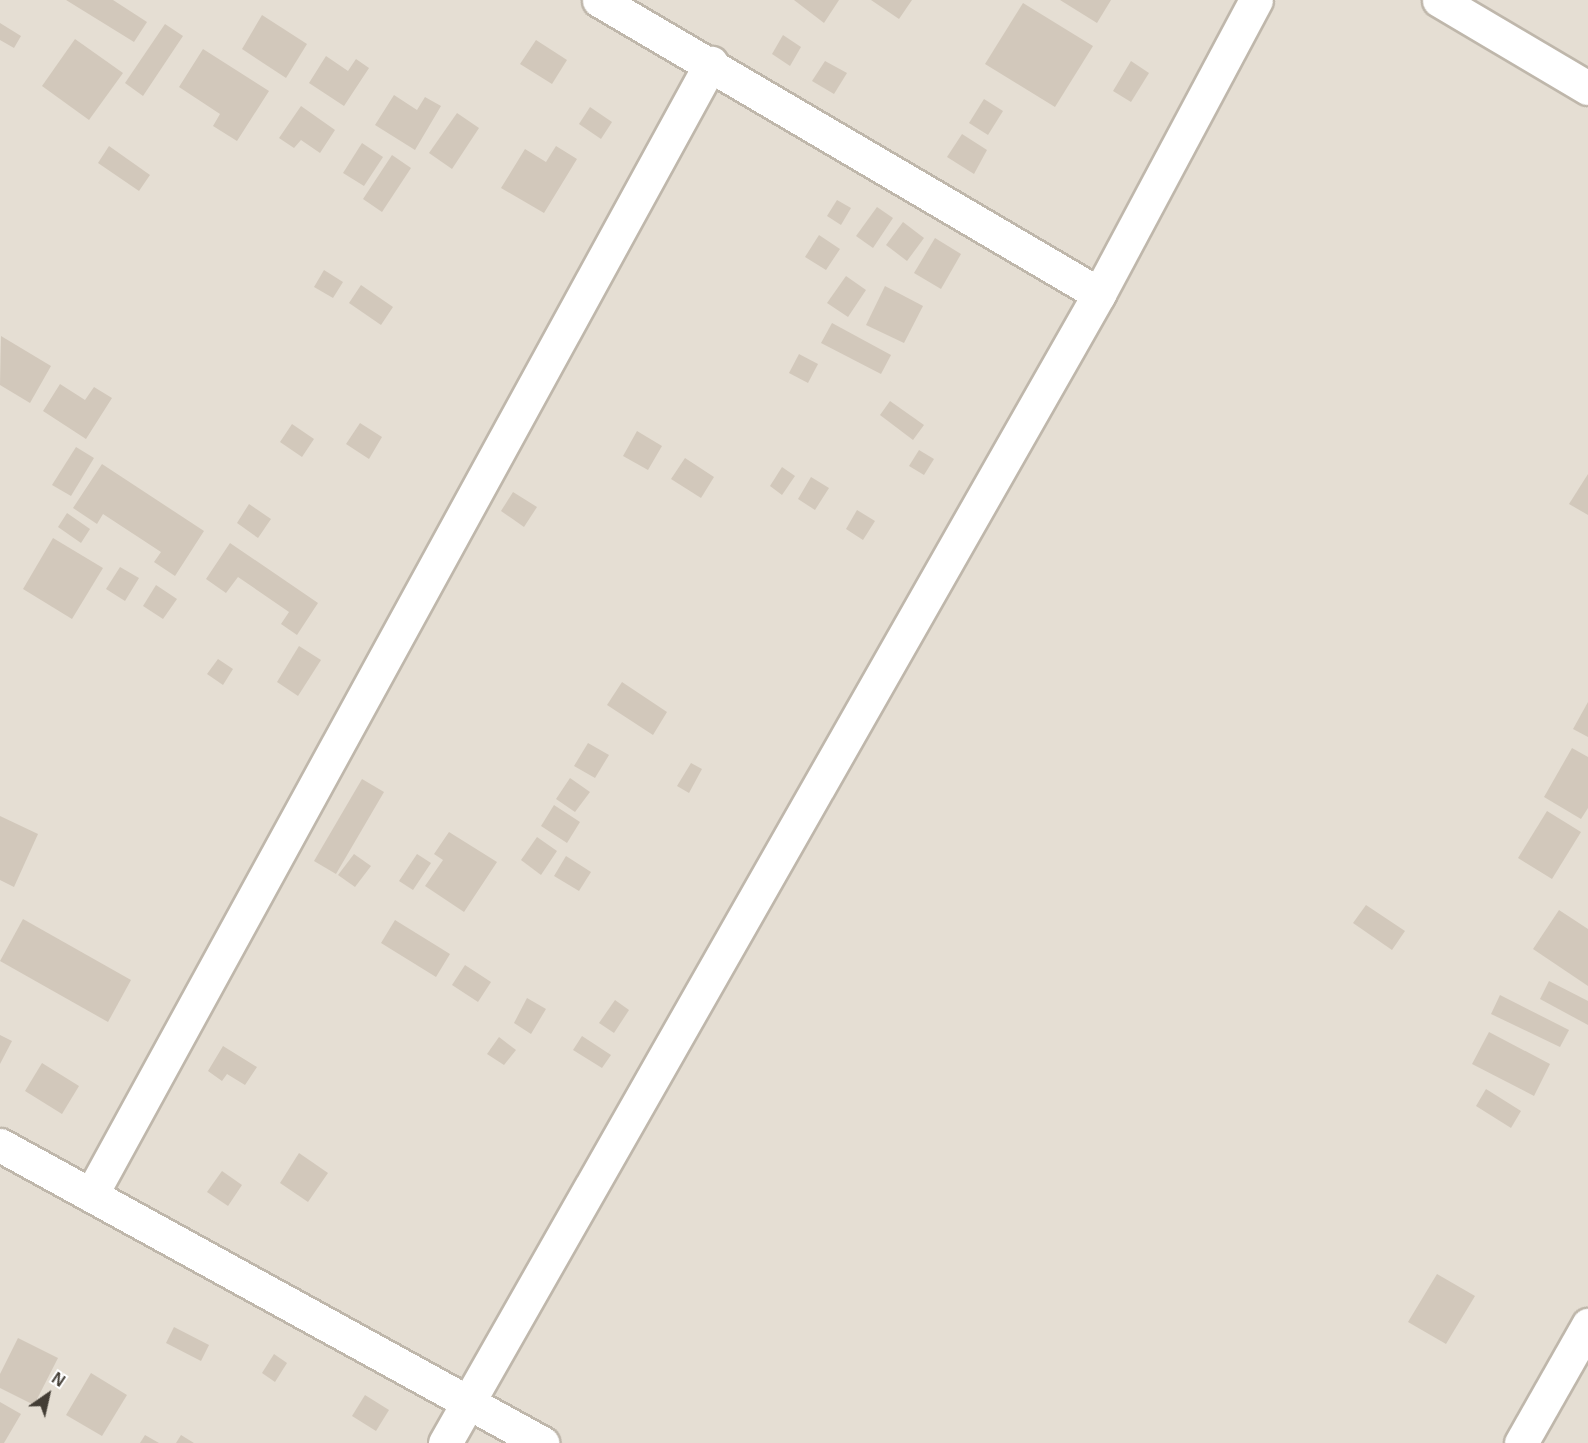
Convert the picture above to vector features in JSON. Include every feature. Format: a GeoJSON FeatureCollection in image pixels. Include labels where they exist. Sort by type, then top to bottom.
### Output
{"type":"FeatureCollection","features":[{"type":"Feature","properties":{"kind":"street"},"geometry":{"type":"LineString","coordinates":[[599,0],[711,63],[1099,294]]}},
{"type":"Feature","properties":{"kind":"street"},"geometry":{"type":"LineString","coordinates":[[445,1443],[466,1401],[1099,294],[1256,0]]}},
{"type":"Feature","properties":{"kind":"street"},"geometry":{"type":"LineString","coordinates":[[1439,0],[1588,88]]}},
{"type":"Feature","properties":{"kind":"street"},"geometry":{"type":"LineString","coordinates":[[91,1195],[711,63]]}},
{"type":"Feature","properties":{"kind":"street"},"geometry":{"type":"LineString","coordinates":[[0,1145],[542,1443]]}},
{"type":"Feature","properties":{"kind":"street"},"geometry":{"type":"LineString","coordinates":[[1521,1443],[1588,1325]]}},
{"type":"Feature","properties":{"kind":"shaded area"},"geometry":{"type":"Polygon","coordinates":[[[0,0],[1588,0],[1588,1443],[0,1443],[0,0]]]}},
{"type":"Feature","properties":{"kind":"building"},"geometry":{"type":"Polygon","coordinates":[[[66,0],[113,0],[147,22],[134,42],[66,0]]]}},
{"type":"Feature","properties":{"kind":"building"},"geometry":{"type":"Polygon","coordinates":[[[794,0],[839,0],[824,23],[794,0]]]}},
{"type":"Feature","properties":{"kind":"building"},"geometry":{"type":"Polygon","coordinates":[[[871,0],[912,0],[899,19],[871,0]]]}},
{"type":"Feature","properties":{"kind":"building"},"geometry":{"type":"Polygon","coordinates":[[[1060,0],[1111,0],[1097,23],[1060,0]]]}},
{"type":"Feature","properties":{"kind":"building"},"geometry":{"type":"Polygon","coordinates":[[[1023,3],[1093,46],[1055,107],[985,64],[1023,3]]]}},
{"type":"Feature","properties":{"kind":"building"},"geometry":{"type":"Polygon","coordinates":[[[262,15],[307,44],[286,78],[242,49],[262,15]]]}},
{"type":"Feature","properties":{"kind":"building"},"geometry":{"type":"Polygon","coordinates":[[[0,23],[21,36],[14,48],[0,40],[0,23]]]}},
{"type":"Feature","properties":{"kind":"building"},"geometry":{"type":"Polygon","coordinates":[[[165,24],[183,36],[143,96],[125,83],[165,24]]]}},
{"type":"Feature","properties":{"kind":"building"},"geometry":{"type":"Polygon","coordinates":[[[783,35],[801,47],[790,66],[772,54],[783,35]]]}},
{"type":"Feature","properties":{"kind":"building"},"geometry":{"type":"Polygon","coordinates":[[[75,39],[123,73],[89,120],[42,86],[75,39]]]}},
{"type":"Feature","properties":{"kind":"building"},"geometry":{"type":"Polygon","coordinates":[[[536,40],[567,60],[552,84],[520,64],[536,40]]]}},
{"type":"Feature","properties":{"kind":"building"},"geometry":{"type":"Polygon","coordinates":[[[203,49],[269,91],[237,141],[213,126],[220,114],[179,87],[203,49]]]}},
{"type":"Feature","properties":{"kind":"building"},"geometry":{"type":"Polygon","coordinates":[[[326,56],[348,71],[356,59],[369,68],[344,106],[309,83],[326,56]]]}},
{"type":"Feature","properties":{"kind":"building"},"geometry":{"type":"Polygon","coordinates":[[[825,61],[847,73],[834,94],[812,81],[825,61]]]}},
{"type":"Feature","properties":{"kind":"building"},"geometry":{"type":"Polygon","coordinates":[[[1131,61],[1149,73],[1131,102],[1113,91],[1131,61]]]}},
{"type":"Feature","properties":{"kind":"building"},"geometry":{"type":"Polygon","coordinates":[[[394,95],[417,110],[425,97],[441,106],[415,150],[375,125],[394,95]]]}},
{"type":"Feature","properties":{"kind":"building"},"geometry":{"type":"Polygon","coordinates":[[[984,99],[1003,111],[988,135],[969,123],[984,99]]]}},
{"type":"Feature","properties":{"kind":"building"},"geometry":{"type":"Polygon","coordinates":[[[301,106],[335,130],[320,153],[301,140],[294,148],[279,138],[301,106]]]}},
{"type":"Feature","properties":{"kind":"building"},"geometry":{"type":"Polygon","coordinates":[[[590,107],[612,122],[601,139],[579,124],[590,107]]]}},
{"type":"Feature","properties":{"kind":"building"},"geometry":{"type":"Polygon","coordinates":[[[457,113],[479,128],[452,169],[429,153],[457,113]]]}},
{"type":"Feature","properties":{"kind":"building"},"geometry":{"type":"Polygon","coordinates":[[[962,134],[987,150],[974,174],[947,157],[962,134]]]}},
{"type":"Feature","properties":{"kind":"building"},"geometry":{"type":"Polygon","coordinates":[[[362,143],[383,157],[364,186],[343,173],[362,143]]]}},
{"type":"Feature","properties":{"kind":"building"},"geometry":{"type":"Polygon","coordinates":[[[109,146],[150,175],[139,191],[98,163],[109,146]]]}},
{"type":"Feature","properties":{"kind":"building"},"geometry":{"type":"Polygon","coordinates":[[[556,146],[577,159],[544,213],[501,188],[525,149],[546,162],[556,146]]]}},
{"type":"Feature","properties":{"kind":"building"},"geometry":{"type":"Polygon","coordinates":[[[392,155],[411,168],[382,212],[363,199],[392,155]]]}},
{"type":"Feature","properties":{"kind":"building"},"geometry":{"type":"Polygon","coordinates":[[[837,200],[851,208],[841,225],[827,216],[837,200]]]}},
{"type":"Feature","properties":{"kind":"building"},"geometry":{"type":"Polygon","coordinates":[[[877,207],[893,218],[873,248],[856,236],[877,207]]]}},
{"type":"Feature","properties":{"kind":"building"},"geometry":{"type":"Polygon","coordinates":[[[903,222],[924,238],[907,261],[886,245],[903,222]]]}},
{"type":"Feature","properties":{"kind":"building"},"geometry":{"type":"Polygon","coordinates":[[[819,235],[840,249],[826,270],[805,257],[819,235]]]}},
{"type":"Feature","properties":{"kind":"building"},"geometry":{"type":"Polygon","coordinates":[[[935,238],[961,254],[941,289],[914,273],[935,238]]]}},
{"type":"Feature","properties":{"kind":"building"},"geometry":{"type":"Polygon","coordinates":[[[324,270],[343,282],[333,298],[314,287],[324,270]]]}},
{"type":"Feature","properties":{"kind":"building"},"geometry":{"type":"Polygon","coordinates":[[[846,276],[866,290],[848,317],[827,303],[846,276]]]}},
{"type":"Feature","properties":{"kind":"building"},"geometry":{"type":"Polygon","coordinates":[[[361,285],[393,307],[381,325],[349,303],[361,285]]]}},
{"type":"Feature","properties":{"kind":"building"},"geometry":{"type":"Polygon","coordinates":[[[885,286],[923,306],[904,343],[866,325],[885,286]]]}},
{"type":"Feature","properties":{"kind":"building"},"geometry":{"type":"Polygon","coordinates":[[[832,323],[891,355],[881,374],[821,343],[832,323]]]}},
{"type":"Feature","properties":{"kind":"building"},"geometry":{"type":"Polygon","coordinates":[[[1,336],[51,366],[30,403],[0,385],[1,336]]]}},
{"type":"Feature","properties":{"kind":"building"},"geometry":{"type":"Polygon","coordinates":[[[799,354],[818,364],[808,383],[789,373],[799,354]]]}},
{"type":"Feature","properties":{"kind":"building"},"geometry":{"type":"Polygon","coordinates":[[[60,384],[85,400],[94,387],[112,398],[86,439],[43,411],[60,384]]]}},
{"type":"Feature","properties":{"kind":"building"},"geometry":{"type":"Polygon","coordinates":[[[890,401],[924,425],[913,440],[880,415],[890,401]]]}},
{"type":"Feature","properties":{"kind":"building"},"geometry":{"type":"Polygon","coordinates":[[[360,423],[382,437],[369,459],[346,444],[360,423]]]}},
{"type":"Feature","properties":{"kind":"building"},"geometry":{"type":"Polygon","coordinates":[[[292,424],[314,439],[302,457],[280,442],[292,424]]]}},
{"type":"Feature","properties":{"kind":"building"},"geometry":{"type":"Polygon","coordinates":[[[637,431],[662,446],[648,470],[623,456],[637,431]]]}},
{"type":"Feature","properties":{"kind":"building"},"geometry":{"type":"Polygon","coordinates":[[[76,447],[94,458],[71,496],[52,485],[76,447]]]}},
{"type":"Feature","properties":{"kind":"building"},"geometry":{"type":"Polygon","coordinates":[[[919,450],[934,459],[924,475],[909,466],[919,450]]]}},
{"type":"Feature","properties":{"kind":"building"},"geometry":{"type":"Polygon","coordinates":[[[685,458],[714,477],[701,498],[671,479],[685,458]]]}},
{"type":"Feature","properties":{"kind":"building"},"geometry":{"type":"Polygon","coordinates":[[[102,464],[204,531],[175,576],[154,562],[161,552],[103,514],[97,524],[73,508],[102,464]]]}},
{"type":"Feature","properties":{"kind":"building"},"geometry":{"type":"Polygon","coordinates":[[[782,467],[795,476],[782,495],[770,486],[782,467]]]}},
{"type":"Feature","properties":{"kind":"building"},"geometry":{"type":"Polygon","coordinates":[[[1588,474],[1588,515],[1569,504],[1588,474]]]}},
{"type":"Feature","properties":{"kind":"building"},"geometry":{"type":"Polygon","coordinates":[[[811,477],[829,488],[815,510],[798,499],[811,477]]]}},
{"type":"Feature","properties":{"kind":"building"},"geometry":{"type":"Polygon","coordinates":[[[513,492],[537,507],[524,527],[501,511],[513,492]]]}},
{"type":"Feature","properties":{"kind":"building"},"geometry":{"type":"Polygon","coordinates":[[[249,504],[271,519],[258,538],[237,523],[249,504]]]}},
{"type":"Feature","properties":{"kind":"building"},"geometry":{"type":"Polygon","coordinates":[[[857,510],[875,521],[863,540],[846,529],[857,510]]]}},
{"type":"Feature","properties":{"kind":"building"},"geometry":{"type":"Polygon","coordinates":[[[67,513],[90,529],[81,543],[58,527],[67,513]]]}},
{"type":"Feature","properties":{"kind":"building"},"geometry":{"type":"Polygon","coordinates":[[[53,538],[103,568],[72,619],[23,589],[53,538]]]}},
{"type":"Feature","properties":{"kind":"building"},"geometry":{"type":"Polygon","coordinates":[[[230,543],[318,603],[297,635],[281,624],[289,612],[238,577],[226,593],[206,579],[230,543]]]}},
{"type":"Feature","properties":{"kind":"building"},"geometry":{"type":"Polygon","coordinates":[[[120,567],[139,578],[125,601],[106,589],[120,567]]]}},
{"type":"Feature","properties":{"kind":"building"},"geometry":{"type":"Polygon","coordinates":[[[156,585],[177,599],[163,619],[143,606],[156,585]]]}},
{"type":"Feature","properties":{"kind":"building"},"geometry":{"type":"Polygon","coordinates":[[[299,646],[321,660],[298,696],[277,682],[299,646]]]}},
{"type":"Feature","properties":{"kind":"building"},"geometry":{"type":"Polygon","coordinates":[[[218,659],[233,669],[223,685],[207,674],[218,659]]]}},
{"type":"Feature","properties":{"kind":"building"},"geometry":{"type":"Polygon","coordinates":[[[622,682],[667,712],[653,735],[607,705],[622,682]]]}},
{"type":"Feature","properties":{"kind":"building"},"geometry":{"type":"Polygon","coordinates":[[[1588,702],[1588,737],[1573,729],[1588,702]]]}},
{"type":"Feature","properties":{"kind":"building"},"geometry":{"type":"Polygon","coordinates":[[[588,743],[609,755],[595,778],[574,766],[588,743]]]}},
{"type":"Feature","properties":{"kind":"building"},"geometry":{"type":"Polygon","coordinates":[[[1572,748],[1588,757],[1588,808],[1581,819],[1544,797],[1572,748]]]}},
{"type":"Feature","properties":{"kind":"building"},"geometry":{"type":"Polygon","coordinates":[[[691,763],[702,769],[689,793],[677,786],[691,763]]]}},
{"type":"Feature","properties":{"kind":"building"},"geometry":{"type":"Polygon","coordinates":[[[570,778],[590,792],[575,812],[556,799],[570,778]]]}},
{"type":"Feature","properties":{"kind":"building"},"geometry":{"type":"Polygon","coordinates":[[[362,779],[384,792],[336,874],[314,861],[362,779]]]}},
{"type":"Feature","properties":{"kind":"building"},"geometry":{"type":"Polygon","coordinates":[[[554,805],[580,822],[567,843],[541,826],[554,805]]]}},
{"type":"Feature","properties":{"kind":"building"},"geometry":{"type":"Polygon","coordinates":[[[1547,811],[1581,832],[1552,879],[1518,858],[1547,811]]]}},
{"type":"Feature","properties":{"kind":"building"},"geometry":{"type":"Polygon","coordinates":[[[0,816],[38,834],[14,887],[0,880],[0,816]]]}},
{"type":"Feature","properties":{"kind":"building"},"geometry":{"type":"Polygon","coordinates":[[[449,832],[497,862],[464,912],[425,886],[443,860],[434,854],[449,832]]]}},
{"type":"Feature","properties":{"kind":"building"},"geometry":{"type":"Polygon","coordinates":[[[537,837],[557,851],[541,875],[521,860],[537,837]]]}},
{"type":"Feature","properties":{"kind":"building"},"geometry":{"type":"Polygon","coordinates":[[[354,854],[371,866],[355,887],[338,875],[354,854]]]}},
{"type":"Feature","properties":{"kind":"building"},"geometry":{"type":"Polygon","coordinates":[[[417,854],[431,863],[413,890],[399,881],[417,854]]]}},
{"type":"Feature","properties":{"kind":"building"},"geometry":{"type":"Polygon","coordinates":[[[566,856],[591,872],[579,891],[554,876],[566,856]]]}},
{"type":"Feature","properties":{"kind":"building"},"geometry":{"type":"Polygon","coordinates":[[[1366,905],[1405,931],[1392,950],[1353,923],[1366,905]]]}},
{"type":"Feature","properties":{"kind":"building"},"geometry":{"type":"Polygon","coordinates":[[[1559,910],[1588,929],[1588,986],[1533,949],[1559,910]]]}},
{"type":"Feature","properties":{"kind":"building"},"geometry":{"type":"Polygon","coordinates":[[[23,919],[131,980],[108,1022],[0,961],[23,919]]]}},
{"type":"Feature","properties":{"kind":"building"},"geometry":{"type":"Polygon","coordinates":[[[395,920],[450,954],[436,977],[381,943],[395,920]]]}},
{"type":"Feature","properties":{"kind":"building"},"geometry":{"type":"Polygon","coordinates":[[[465,965],[491,982],[478,1002],[452,985],[465,965]]]}},
{"type":"Feature","properties":{"kind":"building"},"geometry":{"type":"Polygon","coordinates":[[[1549,981],[1588,1001],[1588,1025],[1540,999],[1549,981]]]}},
{"type":"Feature","properties":{"kind":"building"},"geometry":{"type":"Polygon","coordinates":[[[1500,995],[1569,1030],[1560,1047],[1491,1014],[1500,995]]]}},
{"type":"Feature","properties":{"kind":"building"},"geometry":{"type":"Polygon","coordinates":[[[527,998],[546,1009],[531,1034],[514,1023],[527,998]]]}},
{"type":"Feature","properties":{"kind":"building"},"geometry":{"type":"Polygon","coordinates":[[[615,1000],[629,1010],[614,1033],[599,1023],[615,1000]]]}},
{"type":"Feature","properties":{"kind":"building"},"geometry":{"type":"Polygon","coordinates":[[[1489,1032],[1550,1064],[1534,1096],[1472,1064],[1489,1032]]]}},
{"type":"Feature","properties":{"kind":"building"},"geometry":{"type":"Polygon","coordinates":[[[0,1035],[12,1041],[0,1064],[0,1035]]]}},
{"type":"Feature","properties":{"kind":"building"},"geometry":{"type":"Polygon","coordinates":[[[582,1036],[611,1055],[602,1068],[573,1050],[582,1036]]]}},
{"type":"Feature","properties":{"kind":"building"},"geometry":{"type":"Polygon","coordinates":[[[499,1037],[516,1050],[504,1065],[487,1054],[499,1037]]]}},
{"type":"Feature","properties":{"kind":"building"},"geometry":{"type":"Polygon","coordinates":[[[223,1046],[257,1067],[245,1085],[227,1074],[222,1081],[208,1071],[223,1046]]]}},
{"type":"Feature","properties":{"kind":"building"},"geometry":{"type":"Polygon","coordinates":[[[42,1063],[79,1086],[62,1114],[25,1091],[42,1063]]]}},
{"type":"Feature","properties":{"kind":"building"},"geometry":{"type":"Polygon","coordinates":[[[1486,1089],[1521,1111],[1511,1128],[1476,1106],[1486,1089]]]}},
{"type":"Feature","properties":{"kind":"building"},"geometry":{"type":"Polygon","coordinates":[[[299,1153],[328,1173],[308,1202],[280,1183],[299,1153]]]}},
{"type":"Feature","properties":{"kind":"building"},"geometry":{"type":"Polygon","coordinates":[[[222,1171],[242,1185],[228,1206],[207,1192],[222,1171]]]}},
{"type":"Feature","properties":{"kind":"building"},"geometry":{"type":"Polygon","coordinates":[[[1437,1274],[1475,1296],[1446,1344],[1408,1322],[1437,1274]]]}},
{"type":"Feature","properties":{"kind":"building"},"geometry":{"type":"Polygon","coordinates":[[[174,1327],[209,1345],[201,1361],[166,1343],[174,1327]]]}},
{"type":"Feature","properties":{"kind":"building"},"geometry":{"type":"Polygon","coordinates":[[[18,1338],[58,1358],[34,1405],[0,1388],[0,1374],[18,1338]]]}},
{"type":"Feature","properties":{"kind":"building"},"geometry":{"type":"Polygon","coordinates":[[[274,1354],[287,1363],[275,1382],[262,1373],[274,1354]]]}},
{"type":"Feature","properties":{"kind":"building"},"geometry":{"type":"Polygon","coordinates":[[[91,1373],[127,1395],[102,1436],[66,1415],[91,1373]]]}},
{"type":"Feature","properties":{"kind":"building"},"geometry":{"type":"Polygon","coordinates":[[[365,1395],[389,1410],[376,1431],[352,1416],[365,1395]]]}},
{"type":"Feature","properties":{"kind":"building"},"geometry":{"type":"Polygon","coordinates":[[[0,1402],[21,1414],[4,1443],[0,1443],[0,1402]]]}},
{"type":"Feature","properties":{"kind":"building"},"geometry":{"type":"Polygon","coordinates":[[[145,1435],[159,1443],[140,1443],[145,1435]]]}},
{"type":"Feature","properties":{"kind":"building"},"geometry":{"type":"Polygon","coordinates":[[[181,1435],[194,1443],[176,1443],[181,1435]]]}}]}
